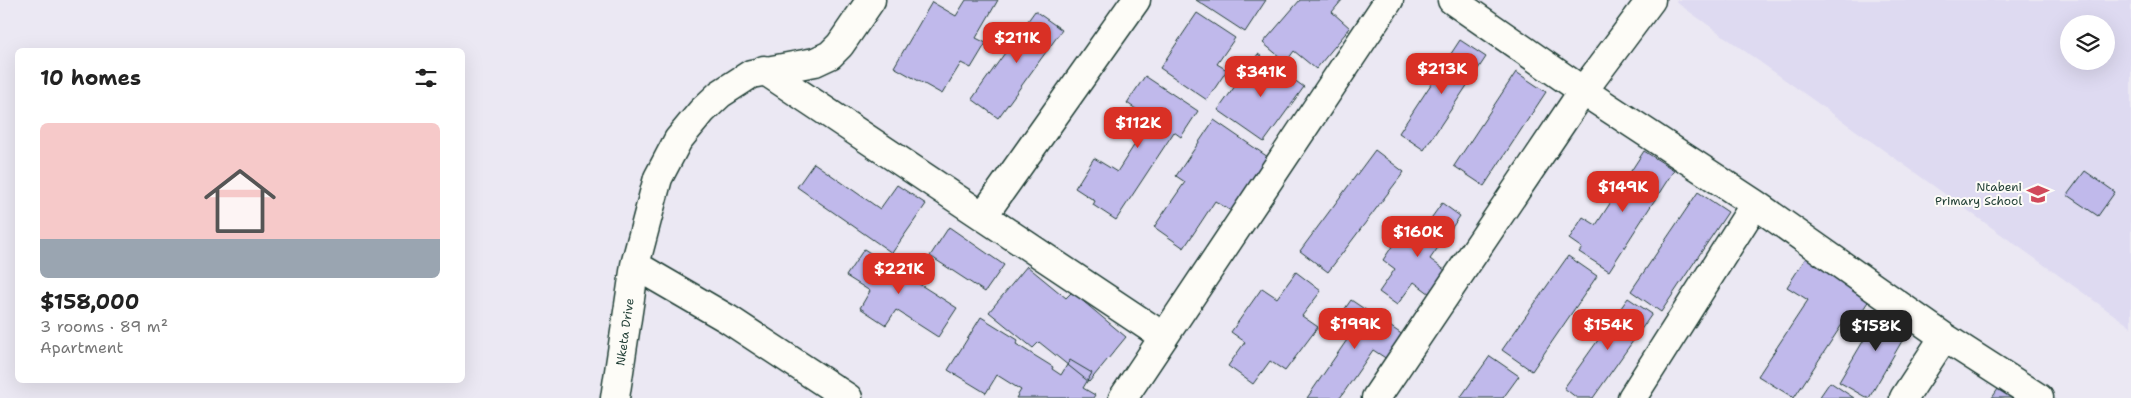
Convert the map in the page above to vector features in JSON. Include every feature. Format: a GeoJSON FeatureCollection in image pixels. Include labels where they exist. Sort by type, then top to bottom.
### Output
{"type":"FeatureCollection","features":[{"type":"Feature","properties":{"kind":"street","name":"Nketa Drive"},"geometry":{"type":"LineString","coordinates":[[615,398],[635,265],[658,178],[678,140],[702,111],[720,94],[751,74],[764,70],[815,62],[830,55],[840,45],[871,0]]}},
{"type":"Feature","properties":{"kind":"street"},"geometry":{"type":"LineString","coordinates":[[983,216],[1136,0]]}},
{"type":"Feature","properties":{"kind":"street"},"geometry":{"type":"LineString","coordinates":[[1123,398],[1389,0]]}},
{"type":"Feature","properties":{"kind":"street"},"geometry":{"type":"LineString","coordinates":[[1452,0],[1583,91],[1755,204],[1944,336],[2039,398]]}},
{"type":"Feature","properties":{"kind":"street"},"geometry":{"type":"LineString","coordinates":[[1376,398],[1583,91],[1651,0]]}},
{"type":"Feature","properties":{"kind":"street"},"geometry":{"type":"LineString","coordinates":[[764,70],[1164,336]]}},
{"type":"Feature","properties":{"kind":"street"},"geometry":{"type":"LineString","coordinates":[[1632,398],[1755,204]]}},
{"type":"Feature","properties":{"kind":"street"},"geometry":{"type":"LineString","coordinates":[[635,265],[728,319],[848,398]]}},
{"type":"Feature","properties":{"kind":"street"},"geometry":{"type":"LineString","coordinates":[[1904,398],[1944,336]]}},
{"type":"Feature","properties":{"kind":"shaded area","name":"Ntabeni Primary School"},"geometry":{"type":"Polygon","coordinates":[[[1677,0],[2131,0],[2131,327],[1676,2],[1677,0]]]}},
{"type":"Feature","properties":{"kind":"building"},"geometry":{"type":"Polygon","coordinates":[[[966,0],[998,0],[976,38],[986,43],[971,68],[961,63],[942,94],[894,67],[932,2],[956,16],[966,0]]]}},
{"type":"Feature","properties":{"kind":"building"},"geometry":{"type":"Polygon","coordinates":[[[1196,0],[1266,0],[1245,32],[1196,0]]]}},
{"type":"Feature","properties":{"kind":"building"},"geometry":{"type":"Polygon","coordinates":[[[1300,0],[1342,0],[1332,12],[1350,28],[1316,69],[1294,51],[1286,62],[1263,43],[1300,0]]]}},
{"type":"Feature","properties":{"kind":"building"},"geometry":{"type":"Polygon","coordinates":[[[1035,11],[1062,30],[998,118],[972,99],[1035,11]]]}},
{"type":"Feature","properties":{"kind":"building"},"geometry":{"type":"Polygon","coordinates":[[[1197,13],[1235,38],[1217,64],[1227,70],[1207,100],[1160,68],[1197,13]]]}},
{"type":"Feature","properties":{"kind":"building"},"geometry":{"type":"Polygon","coordinates":[[[1460,40],[1486,57],[1424,150],[1399,133],[1460,40]]]}},
{"type":"Feature","properties":{"kind":"building"},"geometry":{"type":"Polygon","coordinates":[[[1258,54],[1304,87],[1264,142],[1218,110],[1258,54]]]}},
{"type":"Feature","properties":{"kind":"building"},"geometry":{"type":"Polygon","coordinates":[[[1516,72],[1546,92],[1484,186],[1454,166],[1516,72]]]}},
{"type":"Feature","properties":{"kind":"building"},"geometry":{"type":"Polygon","coordinates":[[[1145,76],[1198,111],[1181,137],[1174,132],[1116,220],[1093,205],[1095,201],[1075,188],[1094,158],[1117,172],[1151,119],[1127,103],[1145,76]]]}},
{"type":"Feature","properties":{"kind":"building"},"geometry":{"type":"Polygon","coordinates":[[[1214,120],[1268,157],[1231,211],[1215,201],[1184,248],[1154,227],[1185,182],[1176,176],[1214,120]]]}},
{"type":"Feature","properties":{"kind":"building"},"geometry":{"type":"Polygon","coordinates":[[[1375,150],[1404,172],[1328,272],[1300,251],[1375,150]]]}},
{"type":"Feature","properties":{"kind":"building"},"geometry":{"type":"Polygon","coordinates":[[[1644,151],[1674,170],[1609,271],[1579,252],[1582,248],[1569,239],[1583,217],[1596,225],[1644,151]]]}},
{"type":"Feature","properties":{"kind":"building"},"geometry":{"type":"Polygon","coordinates":[[[814,163],[880,209],[897,185],[926,204],[892,253],[797,187],[814,163]]]}},
{"type":"Feature","properties":{"kind":"building"},"geometry":{"type":"Polygon","coordinates":[[[2085,171],[2115,192],[2098,216],[2067,195],[2085,171]]]}},
{"type":"Feature","properties":{"kind":"building"},"geometry":{"type":"Polygon","coordinates":[[[1698,192],[1728,212],[1661,312],[1631,291],[1698,192]]]}},
{"type":"Feature","properties":{"kind":"building"},"geometry":{"type":"Polygon","coordinates":[[[1442,203],[1460,216],[1430,259],[1446,271],[1430,294],[1414,282],[1397,305],[1379,292],[1395,269],[1383,260],[1399,236],[1412,245],[1442,203]]]}},
{"type":"Feature","properties":{"kind":"building"},"geometry":{"type":"Polygon","coordinates":[[[949,227],[1004,265],[985,292],[930,256],[949,227]]]}},
{"type":"Feature","properties":{"kind":"building"},"geometry":{"type":"Polygon","coordinates":[[[864,249],[957,308],[938,337],[896,310],[886,325],[860,308],[870,291],[846,276],[864,249]]]}},
{"type":"Feature","properties":{"kind":"building"},"geometry":{"type":"Polygon","coordinates":[[[1809,253],[1873,294],[1851,328],[1843,323],[1794,398],[1758,376],[1808,300],[1787,287],[1809,253]]]}},
{"type":"Feature","properties":{"kind":"building"},"geometry":{"type":"Polygon","coordinates":[[[1568,256],[1597,276],[1532,371],[1502,350],[1568,256]]]}},
{"type":"Feature","properties":{"kind":"building"},"geometry":{"type":"Polygon","coordinates":[[[1027,266],[1066,298],[1072,292],[1126,337],[1089,382],[1039,342],[1033,348],[989,312],[1027,266]]]}},
{"type":"Feature","properties":{"kind":"building"},"geometry":{"type":"Polygon","coordinates":[[[1296,272],[1321,291],[1302,316],[1318,327],[1285,371],[1270,361],[1253,384],[1228,366],[1245,342],[1231,332],[1262,288],[1277,298],[1296,272]]]}},
{"type":"Feature","properties":{"kind":"building"},"geometry":{"type":"Polygon","coordinates":[[[1628,298],[1652,314],[1593,398],[1577,398],[1564,388],[1628,298]]]}},
{"type":"Feature","properties":{"kind":"building"},"geometry":{"type":"Polygon","coordinates":[[[1351,300],[1403,335],[1387,359],[1373,350],[1340,398],[1307,398],[1351,334],[1335,323],[1351,300]]]}},
{"type":"Feature","properties":{"kind":"building"},"geometry":{"type":"Polygon","coordinates":[[[1884,306],[1913,322],[1869,398],[1867,398],[1839,382],[1884,306]]]}},
{"type":"Feature","properties":{"kind":"building"},"geometry":{"type":"Polygon","coordinates":[[[981,317],[1018,340],[1016,344],[1053,367],[1052,369],[1061,375],[1070,360],[1092,373],[1083,388],[1095,395],[1093,398],[1016,398],[1021,390],[997,375],[986,393],[948,370],[981,317]]]}},
{"type":"Feature","properties":{"kind":"building"},"geometry":{"type":"Polygon","coordinates":[[[1490,356],[1519,376],[1503,398],[1460,398],[1490,356]]]}},
{"type":"Feature","properties":{"kind":"building"},"geometry":{"type":"Polygon","coordinates":[[[1830,382],[1854,398],[1819,398],[1830,382]]]}},
{"type":"Feature","properties":{"kind":"building"},"geometry":{"type":"Polygon","coordinates":[[[2000,386],[2016,398],[1992,398],[2000,386]]]}},
{"type":"Feature","properties":{"kind":"place","name":"Ntabeni Primary School"},"geometry":{"type":"Point","coordinates":[2038,194]}}]}
